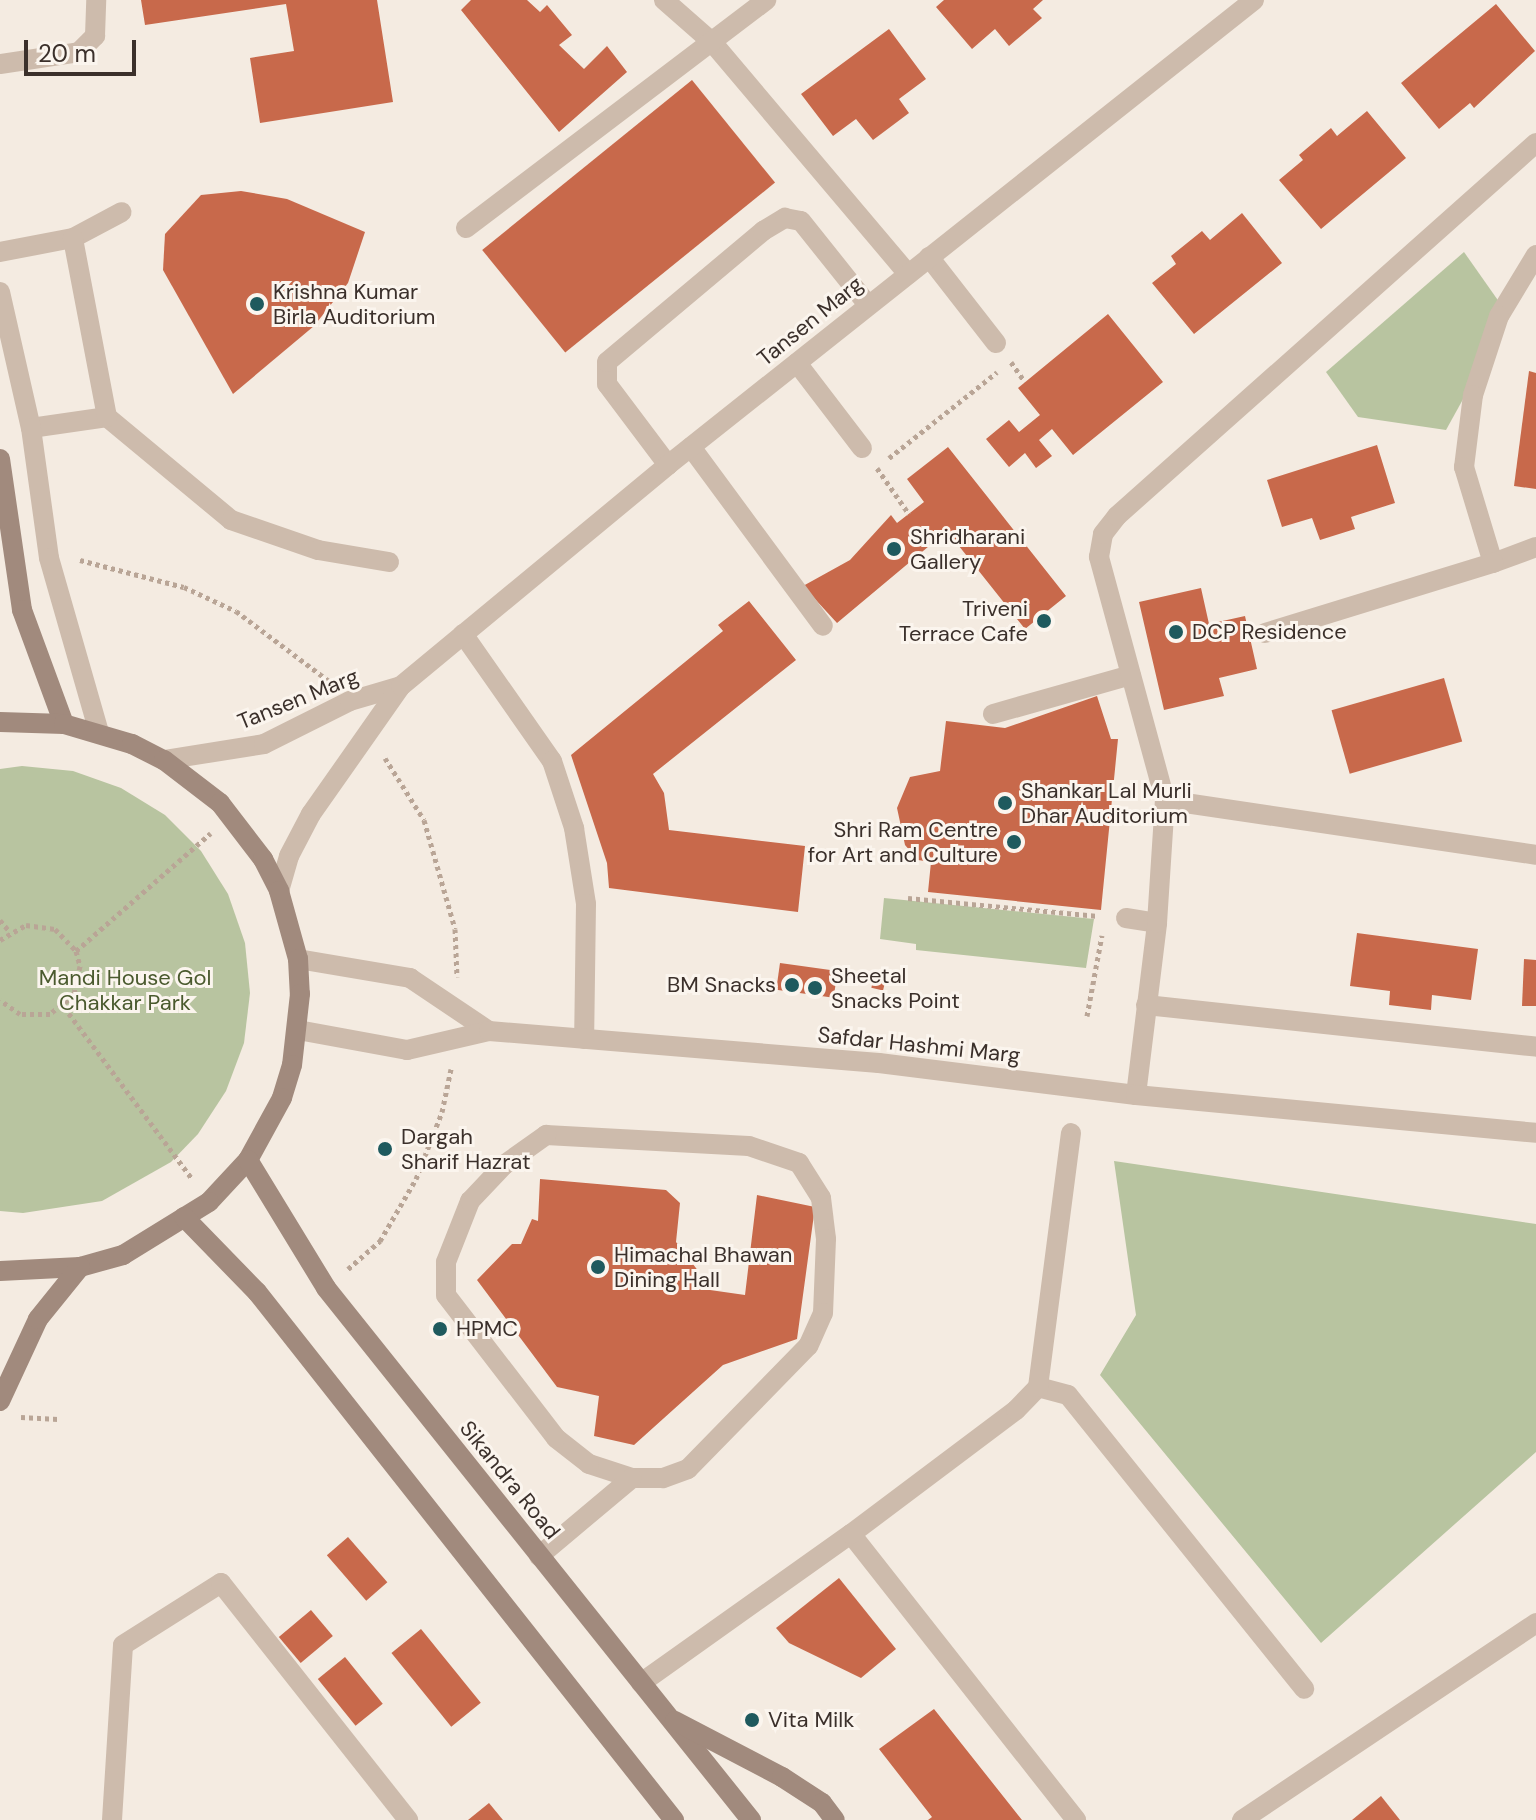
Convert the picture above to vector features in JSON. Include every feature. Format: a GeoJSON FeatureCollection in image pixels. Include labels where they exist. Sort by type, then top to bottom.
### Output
{"type":"FeatureCollection","features":[{"type":"Feature","properties":{"kind":"main road"},"geometry":{"type":"LineString","coordinates":[[0,459],[22,610],[64,724]]}},
{"type":"Feature","properties":{"kind":"main road"},"geometry":{"type":"LineString","coordinates":[[0,722],[64,724],[99,732],[164,760],[231,816],[279,891],[298,959],[298,1030],[282,1098],[248,1160],[209,1202],[123,1255],[80,1267],[0,1271]]}},
{"type":"Feature","properties":{"kind":"main road","name":"Sikandra Road"},"geometry":{"type":"LineString","coordinates":[[248,1160],[326,1288],[751,1820]]}},
{"type":"Feature","properties":{"kind":"main road"},"geometry":{"type":"LineString","coordinates":[[184,1217],[257,1292],[674,1820]]}},
{"type":"Feature","properties":{"kind":"main road"},"geometry":{"type":"LineString","coordinates":[[0,1401],[38,1319],[80,1267]]}},
{"type":"Feature","properties":{"kind":"main road"},"geometry":{"type":"LineString","coordinates":[[668,1717],[782,1777],[822,1803],[835,1820]]}},
{"type":"Feature","properties":{"kind":"street"},"geometry":{"type":"LineString","coordinates":[[0,64],[79,52],[95,36],[96,0]]}},
{"type":"Feature","properties":{"kind":"street"},"geometry":{"type":"LineString","coordinates":[[664,0],[712,42],[908,274]]}},
{"type":"Feature","properties":{"kind":"street"},"geometry":{"type":"LineString","coordinates":[[466,228],[766,0]]}},
{"type":"Feature","properties":{"kind":"street","name":"Tansen Marg"},"geometry":{"type":"LineString","coordinates":[[279,891],[289,856],[311,814],[401,686],[668,465],[1254,0]]}},
{"type":"Feature","properties":{"kind":"street"},"geometry":{"type":"LineString","coordinates":[[1136,1095],[1157,923],[1165,800],[1099,557],[1103,534],[1117,516],[1536,143]]}},
{"type":"Feature","properties":{"kind":"street"},"geometry":{"type":"LineString","coordinates":[[0,252],[73,238],[122,212]]}},
{"type":"Feature","properties":{"kind":"street"},"geometry":{"type":"LineString","coordinates":[[668,465],[607,384],[607,362],[763,231],[785,218],[801,221],[868,305]]}},
{"type":"Feature","properties":{"kind":"street"},"geometry":{"type":"LineString","coordinates":[[73,238],[107,417],[231,520],[318,550],[389,562]]}},
{"type":"Feature","properties":{"kind":"street"},"geometry":{"type":"LineString","coordinates":[[1493,563],[1464,467],[1473,395],[1499,316],[1536,255]]}},
{"type":"Feature","properties":{"kind":"street"},"geometry":{"type":"LineString","coordinates":[[929,257],[996,343]]}},
{"type":"Feature","properties":{"kind":"street"},"geometry":{"type":"LineString","coordinates":[[0,292],[31,428],[49,558],[99,732]]}},
{"type":"Feature","properties":{"kind":"street"},"geometry":{"type":"LineString","coordinates":[[797,363],[862,448]]}},
{"type":"Feature","properties":{"kind":"street"},"geometry":{"type":"LineString","coordinates":[[31,428],[107,417]]}},
{"type":"Feature","properties":{"kind":"street"},"geometry":{"type":"LineString","coordinates":[[691,447],[823,626]]}},
{"type":"Feature","properties":{"kind":"street"},"geometry":{"type":"LineString","coordinates":[[1265,633],[1536,547]]}},
{"type":"Feature","properties":{"kind":"street"},"geometry":{"type":"LineString","coordinates":[[463,634],[552,761],[574,828],[586,904],[584,1039]]}},
{"type":"Feature","properties":{"kind":"street"},"geometry":{"type":"LineString","coordinates":[[993,714],[1131,675]]}},
{"type":"Feature","properties":{"kind":"street","name":"Tansen Marg"},"geometry":{"type":"LineString","coordinates":[[164,760],[264,744],[350,701],[401,686]]}},
{"type":"Feature","properties":{"kind":"street"},"geometry":{"type":"LineString","coordinates":[[1165,800],[1536,855]]}},
{"type":"Feature","properties":{"kind":"street"},"geometry":{"type":"LineString","coordinates":[[1116,918],[1157,923]]}},
{"type":"Feature","properties":{"kind":"street"},"geometry":{"type":"LineString","coordinates":[[298,959],[410,978],[489,1031]]}},
{"type":"Feature","properties":{"kind":"street"},"geometry":{"type":"LineString","coordinates":[[1146,1005],[1536,1047]]}},
{"type":"Feature","properties":{"kind":"street","name":"Safdar Hashmi Marg"},"geometry":{"type":"LineString","coordinates":[[298,1030],[407,1050],[489,1031],[879,1063],[1136,1095],[1536,1133]]}},
{"type":"Feature","properties":{"kind":"street"},"geometry":{"type":"LineString","coordinates":[[641,1683],[851,1534],[1016,1410],[1038,1387],[1071,1133]]}},
{"type":"Feature","properties":{"kind":"street"},"geometry":{"type":"LineString","coordinates":[[539,1556],[632,1478],[663,1478],[688,1469],[808,1346],[823,1313],[826,1239],[821,1198],[799,1163],[749,1146],[546,1135],[504,1165],[470,1201],[446,1262],[446,1295],[556,1438],[589,1464],[632,1478]]}},
{"type":"Feature","properties":{"kind":"street"},"geometry":{"type":"LineString","coordinates":[[1038,1387],[1068,1395],[1304,1689]]}},
{"type":"Feature","properties":{"kind":"street"},"geometry":{"type":"LineString","coordinates":[[851,1534],[1076,1820]]}},
{"type":"Feature","properties":{"kind":"street"},"geometry":{"type":"LineString","coordinates":[[112,1820],[123,1645],[221,1583],[408,1820]]}},
{"type":"Feature","properties":{"kind":"street"},"geometry":{"type":"LineString","coordinates":[[1242,1820],[1536,1623]]}},
{"type":"Feature","properties":{"kind":"path"},"geometry":{"type":"LineString","coordinates":[[877,468],[1010,361]]}},
{"type":"Feature","properties":{"kind":"path"},"geometry":{"type":"LineString","coordinates":[[862,448],[909,514]]}},
{"type":"Feature","properties":{"kind":"path"},"geometry":{"type":"LineString","coordinates":[[49,558],[129,569],[223,605],[285,643],[350,701]]}},
{"type":"Feature","properties":{"kind":"path"},"geometry":{"type":"LineString","coordinates":[[369,731],[424,820],[455,929],[458,1009]]}},
{"type":"Feature","properties":{"kind":"path"},"geometry":{"type":"LineString","coordinates":[[76,951],[231,816]]}},
{"type":"Feature","properties":{"kind":"path"},"geometry":{"type":"LineString","coordinates":[[908,898],[1116,918]]}},
{"type":"Feature","properties":{"kind":"path"},"geometry":{"type":"LineString","coordinates":[[0,920],[10,932]]}},
{"type":"Feature","properties":{"kind":"path"},"geometry":{"type":"LineString","coordinates":[[0,940],[10,932],[40,925],[55,929],[76,951],[79,981],[64,1007],[35,1017],[20,1014],[0,1000]]}},
{"type":"Feature","properties":{"kind":"path"},"geometry":{"type":"LineString","coordinates":[[1087,1016],[1103,931]]}},
{"type":"Feature","properties":{"kind":"path"},"geometry":{"type":"LineString","coordinates":[[64,1007],[209,1202]]}},
{"type":"Feature","properties":{"kind":"path"},"geometry":{"type":"LineString","coordinates":[[326,1288],[380,1241],[416,1179],[442,1112],[456,1041]]}},
{"type":"Feature","properties":{"kind":"path"},"geometry":{"type":"LineString","coordinates":[[43,1418],[58,1419]]}},
{"type":"Feature","properties":{"kind":"green space"},"geometry":{"type":"Polygon","coordinates":[[[1464,252],[1509,316],[1446,430],[1358,417],[1326,372],[1464,252]]]}},
{"type":"Feature","properties":{"kind":"green space","name":"Mandi House Gol Chakkar Park"},"geometry":{"type":"Polygon","coordinates":[[[22,766],[73,771],[121,788],[165,815],[201,851],[228,894],[245,943],[250,993],[244,1043],[226,1091],[198,1134],[171,1162],[102,1201],[23,1213],[0,1211],[0,769],[22,766]]]}},
{"type":"Feature","properties":{"kind":"green space"},"geometry":{"type":"Polygon","coordinates":[[[884,898],[1094,919],[1086,968],[916,950],[916,944],[880,939],[884,898]]]}},
{"type":"Feature","properties":{"kind":"green space"},"geometry":{"type":"Polygon","coordinates":[[[1114,1161],[1536,1224],[1536,1452],[1321,1643],[1100,1375],[1136,1315],[1114,1161]]]}},
{"type":"Feature","properties":{"kind":"building"},"geometry":{"type":"Polygon","coordinates":[[[141,0],[377,0],[393,102],[260,123],[250,58],[294,51],[286,4],[145,25],[141,0]]]}},
{"type":"Feature","properties":{"kind":"building"},"geometry":{"type":"Polygon","coordinates":[[[471,0],[527,0],[540,12],[547,5],[572,35],[559,45],[584,69],[607,46],[627,72],[559,132],[461,10],[471,0]]]}},
{"type":"Feature","properties":{"kind":"building"},"geometry":{"type":"Polygon","coordinates":[[[944,0],[1043,0],[1033,9],[1042,18],[1009,46],[995,29],[972,49],[936,7],[944,0]]]}},
{"type":"Feature","properties":{"kind":"building"},"geometry":{"type":"Polygon","coordinates":[[[1496,4],[1535,51],[1474,108],[1470,103],[1439,129],[1401,83],[1496,4]]]}},
{"type":"Feature","properties":{"kind":"building"},"geometry":{"type":"Polygon","coordinates":[[[889,29],[926,79],[899,99],[909,113],[873,140],[856,119],[833,136],[801,94],[889,29]]]}},
{"type":"Feature","properties":{"kind":"building"},"geometry":{"type":"Polygon","coordinates":[[[692,80],[775,183],[565,352],[482,250],[692,80]]]}},
{"type":"Feature","properties":{"kind":"building"},"geometry":{"type":"Polygon","coordinates":[[[1367,111],[1406,158],[1321,229],[1279,180],[1303,160],[1299,155],[1331,128],[1337,136],[1367,111]]]}},
{"type":"Feature","properties":{"kind":"building","name":"Krishna Kumar Birla Auditorium"},"geometry":{"type":"Polygon","coordinates":[[[241,191],[287,199],[365,232],[348,283],[314,326],[233,394],[163,270],[165,234],[201,195],[241,191]]]}},
{"type":"Feature","properties":{"kind":"building"},"geometry":{"type":"Polygon","coordinates":[[[1242,213],[1282,263],[1194,334],[1152,283],[1176,264],[1171,256],[1202,231],[1210,240],[1242,213]]]}},
{"type":"Feature","properties":{"kind":"building"},"geometry":{"type":"Polygon","coordinates":[[[1108,314],[1163,382],[1073,455],[1052,429],[1039,440],[1052,456],[1036,468],[1025,453],[1009,467],[986,439],[1009,420],[1019,432],[1040,415],[1018,388],[1108,314]]]}},
{"type":"Feature","properties":{"kind":"building"},"geometry":{"type":"Polygon","coordinates":[[[1529,371],[1536,373],[1536,489],[1514,486],[1529,371]]]}},
{"type":"Feature","properties":{"kind":"building"},"geometry":{"type":"Polygon","coordinates":[[[1377,445],[1395,503],[1351,517],[1355,529],[1320,540],[1312,518],[1282,527],[1267,480],[1377,445]]]}},
{"type":"Feature","properties":{"kind":"building"},"geometry":{"type":"Polygon","coordinates":[[[948,447],[1066,596],[1025,629],[947,531],[837,623],[803,586],[850,560],[891,515],[897,523],[924,502],[907,479],[948,447]]]}},
{"type":"Feature","properties":{"kind":"building"},"geometry":{"type":"Polygon","coordinates":[[[1201,588],[1209,624],[1245,616],[1257,669],[1219,678],[1224,696],[1164,710],[1139,602],[1201,588]]]}},
{"type":"Feature","properties":{"kind":"building"},"geometry":{"type":"Polygon","coordinates":[[[749,601],[796,660],[653,774],[664,793],[669,830],[805,846],[798,912],[609,888],[607,863],[571,755],[723,631],[718,625],[749,601]]]}},
{"type":"Feature","properties":{"kind":"building"},"geometry":{"type":"Polygon","coordinates":[[[1444,678],[1462,741],[1350,774],[1332,710],[1444,678]]]}},
{"type":"Feature","properties":{"kind":"building","name":"Shankar Lal Murli Dhar Auditorium"},"geometry":{"type":"Polygon","coordinates":[[[1097,696],[1111,739],[1118,739],[1101,910],[928,892],[931,862],[918,860],[905,845],[897,808],[910,777],[940,771],[946,721],[1005,728],[1097,696]]]}},
{"type":"Feature","properties":{"kind":"building"},"geometry":{"type":"Polygon","coordinates":[[[1357,933],[1478,949],[1471,1000],[1432,995],[1431,1010],[1389,1005],[1390,991],[1350,986],[1357,933]]]}},
{"type":"Feature","properties":{"kind":"building"},"geometry":{"type":"Polygon","coordinates":[[[1524,959],[1536,960],[1536,1006],[1522,1006],[1524,959]]]}},
{"type":"Feature","properties":{"kind":"building"},"geometry":{"type":"Polygon","coordinates":[[[780,963],[837,971],[834,998],[776,990],[780,963]]]}},
{"type":"Feature","properties":{"kind":"building"},"geometry":{"type":"Polygon","coordinates":[[[874,977],[886,980],[883,991],[871,988],[874,977]]]}},
{"type":"Feature","properties":{"kind":"building"},"geometry":{"type":"Polygon","coordinates":[[[540,1179],[666,1190],[680,1203],[676,1242],[699,1272],[696,1288],[745,1295],[757,1195],[815,1207],[797,1339],[723,1365],[634,1445],[594,1436],[599,1396],[557,1387],[477,1280],[512,1244],[521,1244],[532,1219],[538,1221],[540,1179]]]}},
{"type":"Feature","properties":{"kind":"building"},"geometry":{"type":"Polygon","coordinates":[[[348,1537],[387,1582],[366,1601],[327,1555],[348,1537]]]}},
{"type":"Feature","properties":{"kind":"building"},"geometry":{"type":"Polygon","coordinates":[[[839,1578],[896,1649],[861,1678],[789,1643],[776,1628],[839,1578]]]}},
{"type":"Feature","properties":{"kind":"building"},"geometry":{"type":"Polygon","coordinates":[[[311,1610],[333,1636],[301,1663],[279,1637],[311,1610]]]}},
{"type":"Feature","properties":{"kind":"building"},"geometry":{"type":"Polygon","coordinates":[[[421,1629],[481,1703],[451,1727],[391,1653],[421,1629]]]}},
{"type":"Feature","properties":{"kind":"building"},"geometry":{"type":"Polygon","coordinates":[[[345,1657],[383,1704],[356,1726],[318,1679],[345,1657]]]}},
{"type":"Feature","properties":{"kind":"building"},"geometry":{"type":"Polygon","coordinates":[[[934,1709],[1022,1820],[928,1820],[932,1817],[879,1749],[934,1709]]]}},
{"type":"Feature","properties":{"kind":"building"},"geometry":{"type":"Polygon","coordinates":[[[1381,1796],[1400,1820],[1352,1820],[1381,1796]]]}},
{"type":"Feature","properties":{"kind":"building"},"geometry":{"type":"Polygon","coordinates":[[[489,1803],[503,1820],[468,1820],[489,1803]]]}},
{"type":"Feature","properties":{"kind":"place","name":"Krishna Kumar Birla Auditorium"},"geometry":{"type":"Point","coordinates":[257,304]}},
{"type":"Feature","properties":{"kind":"place","name":"Shridharani Gallery"},"geometry":{"type":"Point","coordinates":[894,549]}},
{"type":"Feature","properties":{"kind":"place","name":"Triveni Terrace Cafe"},"geometry":{"type":"Point","coordinates":[1044,621]}},
{"type":"Feature","properties":{"kind":"place","name":"DCP Residence"},"geometry":{"type":"Point","coordinates":[1176,632]}},
{"type":"Feature","properties":{"kind":"place","name":"Shankar Lal Murli Dhar Auditorium"},"geometry":{"type":"Point","coordinates":[1005,803]}},
{"type":"Feature","properties":{"kind":"place","name":"Shri Ram Centre for Art and Culture"},"geometry":{"type":"Point","coordinates":[1014,842]}},
{"type":"Feature","properties":{"kind":"place","name":"BM Snacks"},"geometry":{"type":"Point","coordinates":[792,985]}},
{"type":"Feature","properties":{"kind":"place","name":"Sheetal Snacks Point"},"geometry":{"type":"Point","coordinates":[815,988]}},
{"type":"Feature","properties":{"kind":"place","name":"Dargah Sharif Hazrat"},"geometry":{"type":"Point","coordinates":[385,1149]}},
{"type":"Feature","properties":{"kind":"place","name":"Himachal Bhawan Dining Hall"},"geometry":{"type":"Point","coordinates":[598,1267]}},
{"type":"Feature","properties":{"kind":"place","name":"HPMC"},"geometry":{"type":"Point","coordinates":[440,1329]}},
{"type":"Feature","properties":{"kind":"place","name":"Vita Milk"},"geometry":{"type":"Point","coordinates":[752,1720]}}]}
